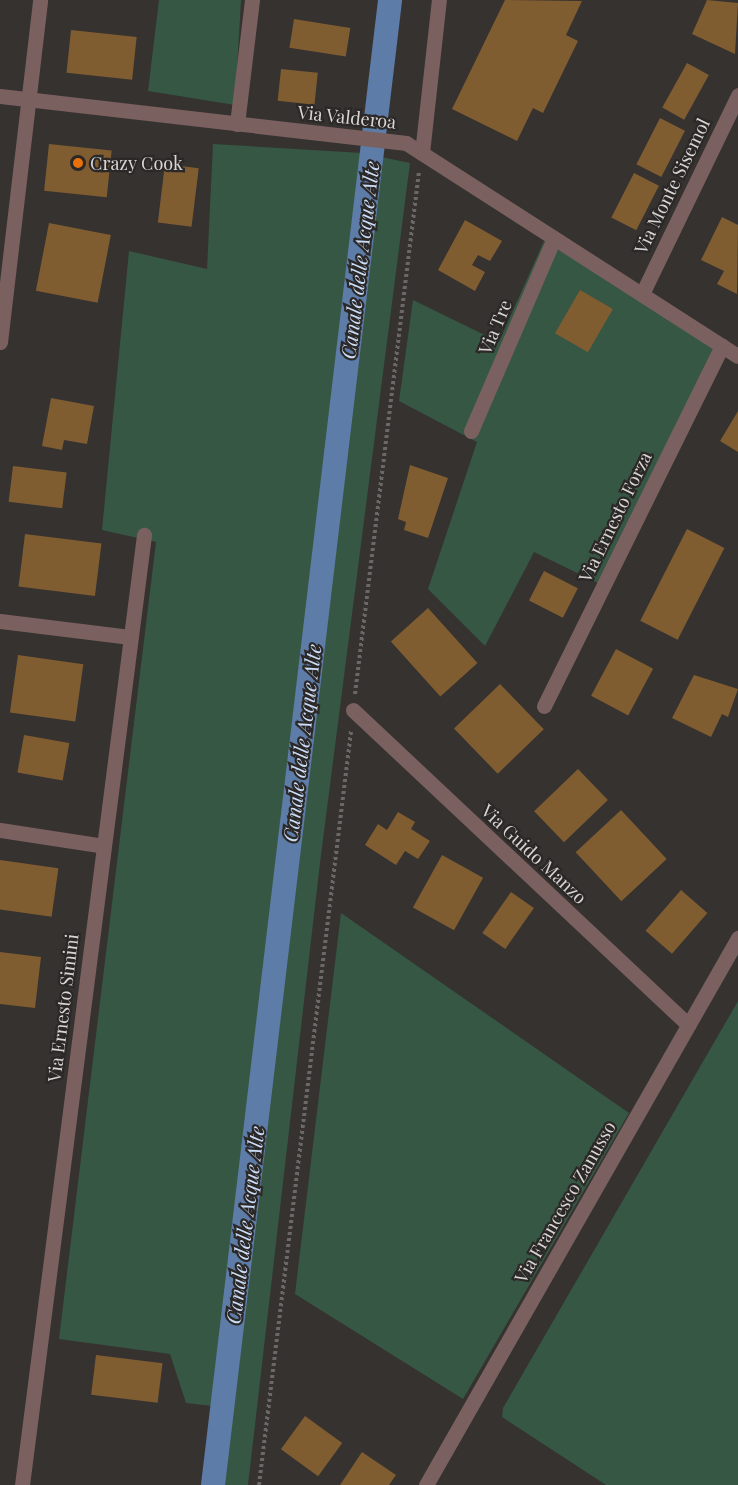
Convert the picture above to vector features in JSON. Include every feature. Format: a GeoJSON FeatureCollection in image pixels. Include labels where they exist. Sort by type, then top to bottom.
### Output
{"type":"FeatureCollection","features":[{"type":"Feature","properties":{"kind":"street"},"geometry":{"type":"LineString","coordinates":[[0,342],[40,0]]}},
{"type":"Feature","properties":{"kind":"street"},"geometry":{"type":"LineString","coordinates":[[237,124],[252,0]]}},
{"type":"Feature","properties":{"kind":"street"},"geometry":{"type":"LineString","coordinates":[[422,153],[439,0]]}},
{"type":"Feature","properties":{"kind":"street","name":"Via Monte Sisemol"},"geometry":{"type":"LineString","coordinates":[[642,294],[738,94]]}},
{"type":"Feature","properties":{"kind":"street","name":"Via Valderoa"},"geometry":{"type":"LineString","coordinates":[[0,96],[332,136],[406,142],[738,356]]}},
{"type":"Feature","properties":{"kind":"street","name":"Via Tre"},"geometry":{"type":"LineString","coordinates":[[471,431],[554,238]]}},
{"type":"Feature","properties":{"kind":"street","name":"Via Ernesto Forza"},"geometry":{"type":"LineString","coordinates":[[544,706],[722,346]]}},
{"type":"Feature","properties":{"kind":"street","name":"Via Ernesto Simini"},"geometry":{"type":"LineString","coordinates":[[22,1485],[144,536]]}},
{"type":"Feature","properties":{"kind":"street"},"geometry":{"type":"LineString","coordinates":[[0,621],[130,637]]}},
{"type":"Feature","properties":{"kind":"street","name":"Via Guido Manzo"},"geometry":{"type":"LineString","coordinates":[[353,710],[688,1025]]}},
{"type":"Feature","properties":{"kind":"street"},"geometry":{"type":"LineString","coordinates":[[0,830],[104,846]]}},
{"type":"Feature","properties":{"kind":"street","name":"Via Francesco Zanusso"},"geometry":{"type":"LineString","coordinates":[[426,1485],[738,938]]}},
{"type":"Feature","properties":{"kind":"path"},"geometry":{"type":"LineString","coordinates":[[260,1485],[422,153]]}},
{"type":"Feature","properties":{"kind":"green space"},"geometry":{"type":"Polygon","coordinates":[[[159,0],[241,0],[235,105],[148,91],[159,0]]]}},
{"type":"Feature","properties":{"kind":"green space"},"geometry":{"type":"Polygon","coordinates":[[[213,144],[362,153],[410,163],[320,863],[248,1485],[220,1485],[230,1408],[186,1403],[170,1354],[59,1339],[156,542],[102,530],[129,251],[207,269],[213,144]]]}},
{"type":"Feature","properties":{"kind":"green space"},"geometry":{"type":"Polygon","coordinates":[[[544,241],[719,347],[600,584],[534,552],[485,646],[428,589],[477,442],[399,401],[413,300],[499,342],[544,241]]]}},
{"type":"Feature","properties":{"kind":"green space"},"geometry":{"type":"Polygon","coordinates":[[[341,913],[629,1113],[463,1399],[295,1294],[341,913]]]}},
{"type":"Feature","properties":{"kind":"green space"},"geometry":{"type":"Polygon","coordinates":[[[738,1001],[738,1485],[606,1485],[502,1417],[503,1408],[738,1001]]]}},
{"type":"Feature","properties":{"kind":"building"},"geometry":{"type":"Polygon","coordinates":[[[505,0],[582,1],[566,35],[578,41],[543,113],[533,108],[517,141],[452,109],[505,0]]]}},
{"type":"Feature","properties":{"kind":"building"},"geometry":{"type":"Polygon","coordinates":[[[707,0],[738,3],[735,54],[692,34],[707,0]]]}},
{"type":"Feature","properties":{"kind":"building"},"geometry":{"type":"Polygon","coordinates":[[[294,19],[350,28],[346,57],[289,48],[294,19]]]}},
{"type":"Feature","properties":{"kind":"building"},"geometry":{"type":"Polygon","coordinates":[[[71,30],[137,37],[132,80],[67,73],[71,30]]]}},
{"type":"Feature","properties":{"kind":"building"},"geometry":{"type":"Polygon","coordinates":[[[687,63],[709,75],[684,120],[662,108],[687,63]]]}},
{"type":"Feature","properties":{"kind":"building"},"geometry":{"type":"Polygon","coordinates":[[[281,69],[318,73],[314,105],[278,101],[281,69]]]}},
{"type":"Feature","properties":{"kind":"building"},"geometry":{"type":"Polygon","coordinates":[[[660,118],[685,131],[661,177],[636,164],[660,118]]]}},
{"type":"Feature","properties":{"kind":"building"},"geometry":{"type":"Polygon","coordinates":[[[49,144],[112,151],[107,197],[44,191],[49,144]]]}},
{"type":"Feature","properties":{"kind":"building"},"geometry":{"type":"Polygon","coordinates":[[[165,164],[199,168],[192,227],[158,223],[165,164]]]}},
{"type":"Feature","properties":{"kind":"building"},"geometry":{"type":"Polygon","coordinates":[[[634,173],[659,186],[636,230],[611,218],[634,173]]]}},
{"type":"Feature","properties":{"kind":"building"},"geometry":{"type":"Polygon","coordinates":[[[722,217],[738,225],[737,294],[717,284],[724,271],[701,260],[722,217]]]}},
{"type":"Feature","properties":{"kind":"building"},"geometry":{"type":"Polygon","coordinates":[[[465,220],[502,241],[490,261],[478,255],[472,265],[485,272],[475,291],[438,270],[465,220]]]}},
{"type":"Feature","properties":{"kind":"building"},"geometry":{"type":"Polygon","coordinates":[[[49,223],[111,235],[98,303],[36,291],[49,223]]]}},
{"type":"Feature","properties":{"kind":"building"},"geometry":{"type":"Polygon","coordinates":[[[580,290],[613,309],[588,352],[555,333],[580,290]]]}},
{"type":"Feature","properties":{"kind":"building"},"geometry":{"type":"Polygon","coordinates":[[[51,398],[94,406],[87,444],[64,440],[62,450],[42,446],[51,398]]]}},
{"type":"Feature","properties":{"kind":"building"},"geometry":{"type":"Polygon","coordinates":[[[738,411],[738,452],[720,441],[738,411]]]}},
{"type":"Feature","properties":{"kind":"building"},"geometry":{"type":"Polygon","coordinates":[[[410,465],[448,478],[428,538],[404,530],[406,522],[398,519],[410,465]]]}},
{"type":"Feature","properties":{"kind":"building"},"geometry":{"type":"Polygon","coordinates":[[[13,466],[67,473],[62,508],[9,502],[13,466]]]}},
{"type":"Feature","properties":{"kind":"building"},"geometry":{"type":"Polygon","coordinates":[[[687,529],[724,548],[678,640],[640,621],[687,529]]]}},
{"type":"Feature","properties":{"kind":"building"},"geometry":{"type":"Polygon","coordinates":[[[25,534],[101,543],[95,596],[19,587],[25,534]]]}},
{"type":"Feature","properties":{"kind":"building"},"geometry":{"type":"Polygon","coordinates":[[[544,571],[578,588],[563,618],[529,600],[544,571]]]}},
{"type":"Feature","properties":{"kind":"building"},"geometry":{"type":"Polygon","coordinates":[[[428,608],[478,663],[440,696],[391,641],[428,608]]]}},
{"type":"Feature","properties":{"kind":"building"},"geometry":{"type":"Polygon","coordinates":[[[616,649],[653,669],[628,716],[591,696],[616,649]]]}},
{"type":"Feature","properties":{"kind":"building"},"geometry":{"type":"Polygon","coordinates":[[[18,655],[83,664],[75,722],[10,712],[18,655]]]}},
{"type":"Feature","properties":{"kind":"building"},"geometry":{"type":"Polygon","coordinates":[[[694,675],[738,689],[728,717],[722,714],[711,737],[672,718],[694,675]]]}},
{"type":"Feature","properties":{"kind":"building"},"geometry":{"type":"Polygon","coordinates":[[[500,684],[544,729],[498,774],[454,728],[500,684]]]}},
{"type":"Feature","properties":{"kind":"building"},"geometry":{"type":"Polygon","coordinates":[[[24,735],[69,743],[63,780],[17,772],[24,735]]]}},
{"type":"Feature","properties":{"kind":"building"},"geometry":{"type":"Polygon","coordinates":[[[578,769],[608,800],[564,842],[534,811],[578,769]]]}},
{"type":"Feature","properties":{"kind":"building"},"geometry":{"type":"Polygon","coordinates":[[[621,810],[667,859],[621,901],[576,852],[621,810]]]}},
{"type":"Feature","properties":{"kind":"building"},"geometry":{"type":"Polygon","coordinates":[[[398,812],[415,822],[411,829],[430,841],[418,859],[405,851],[396,865],[365,845],[378,824],[387,830],[398,812]]]}},
{"type":"Feature","properties":{"kind":"building"},"geometry":{"type":"Polygon","coordinates":[[[442,855],[483,878],[454,930],[413,907],[442,855]]]}},
{"type":"Feature","properties":{"kind":"building"},"geometry":{"type":"Polygon","coordinates":[[[0,860],[58,868],[52,917],[0,909],[0,860]]]}},
{"type":"Feature","properties":{"kind":"building"},"geometry":{"type":"Polygon","coordinates":[[[681,890],[707,913],[672,954],[646,931],[681,890]]]}},
{"type":"Feature","properties":{"kind":"building"},"geometry":{"type":"Polygon","coordinates":[[[511,892],[534,908],[505,949],[482,933],[511,892]]]}},
{"type":"Feature","properties":{"kind":"building"},"geometry":{"type":"Polygon","coordinates":[[[0,952],[41,957],[35,1008],[0,1004],[0,952]]]}},
{"type":"Feature","properties":{"kind":"building"},"geometry":{"type":"Polygon","coordinates":[[[96,1355],[163,1363],[158,1403],[91,1395],[96,1355]]]}},
{"type":"Feature","properties":{"kind":"building"},"geometry":{"type":"Polygon","coordinates":[[[305,1416],[342,1443],[318,1476],[281,1449],[305,1416]]]}},
{"type":"Feature","properties":{"kind":"building"},"geometry":{"type":"Polygon","coordinates":[[[362,1452],[396,1475],[389,1485],[340,1485],[362,1452]]]}},
{"type":"Feature","properties":{"kind":"waterway","name":"Canale delle Acque Alte"},"geometry":{"type":"LineString","coordinates":[[213,1485],[390,0]]}},
{"type":"Feature","properties":{"kind":"place","name":"Crazy Cook"},"geometry":{"type":"Point","coordinates":[78,163]}}]}
